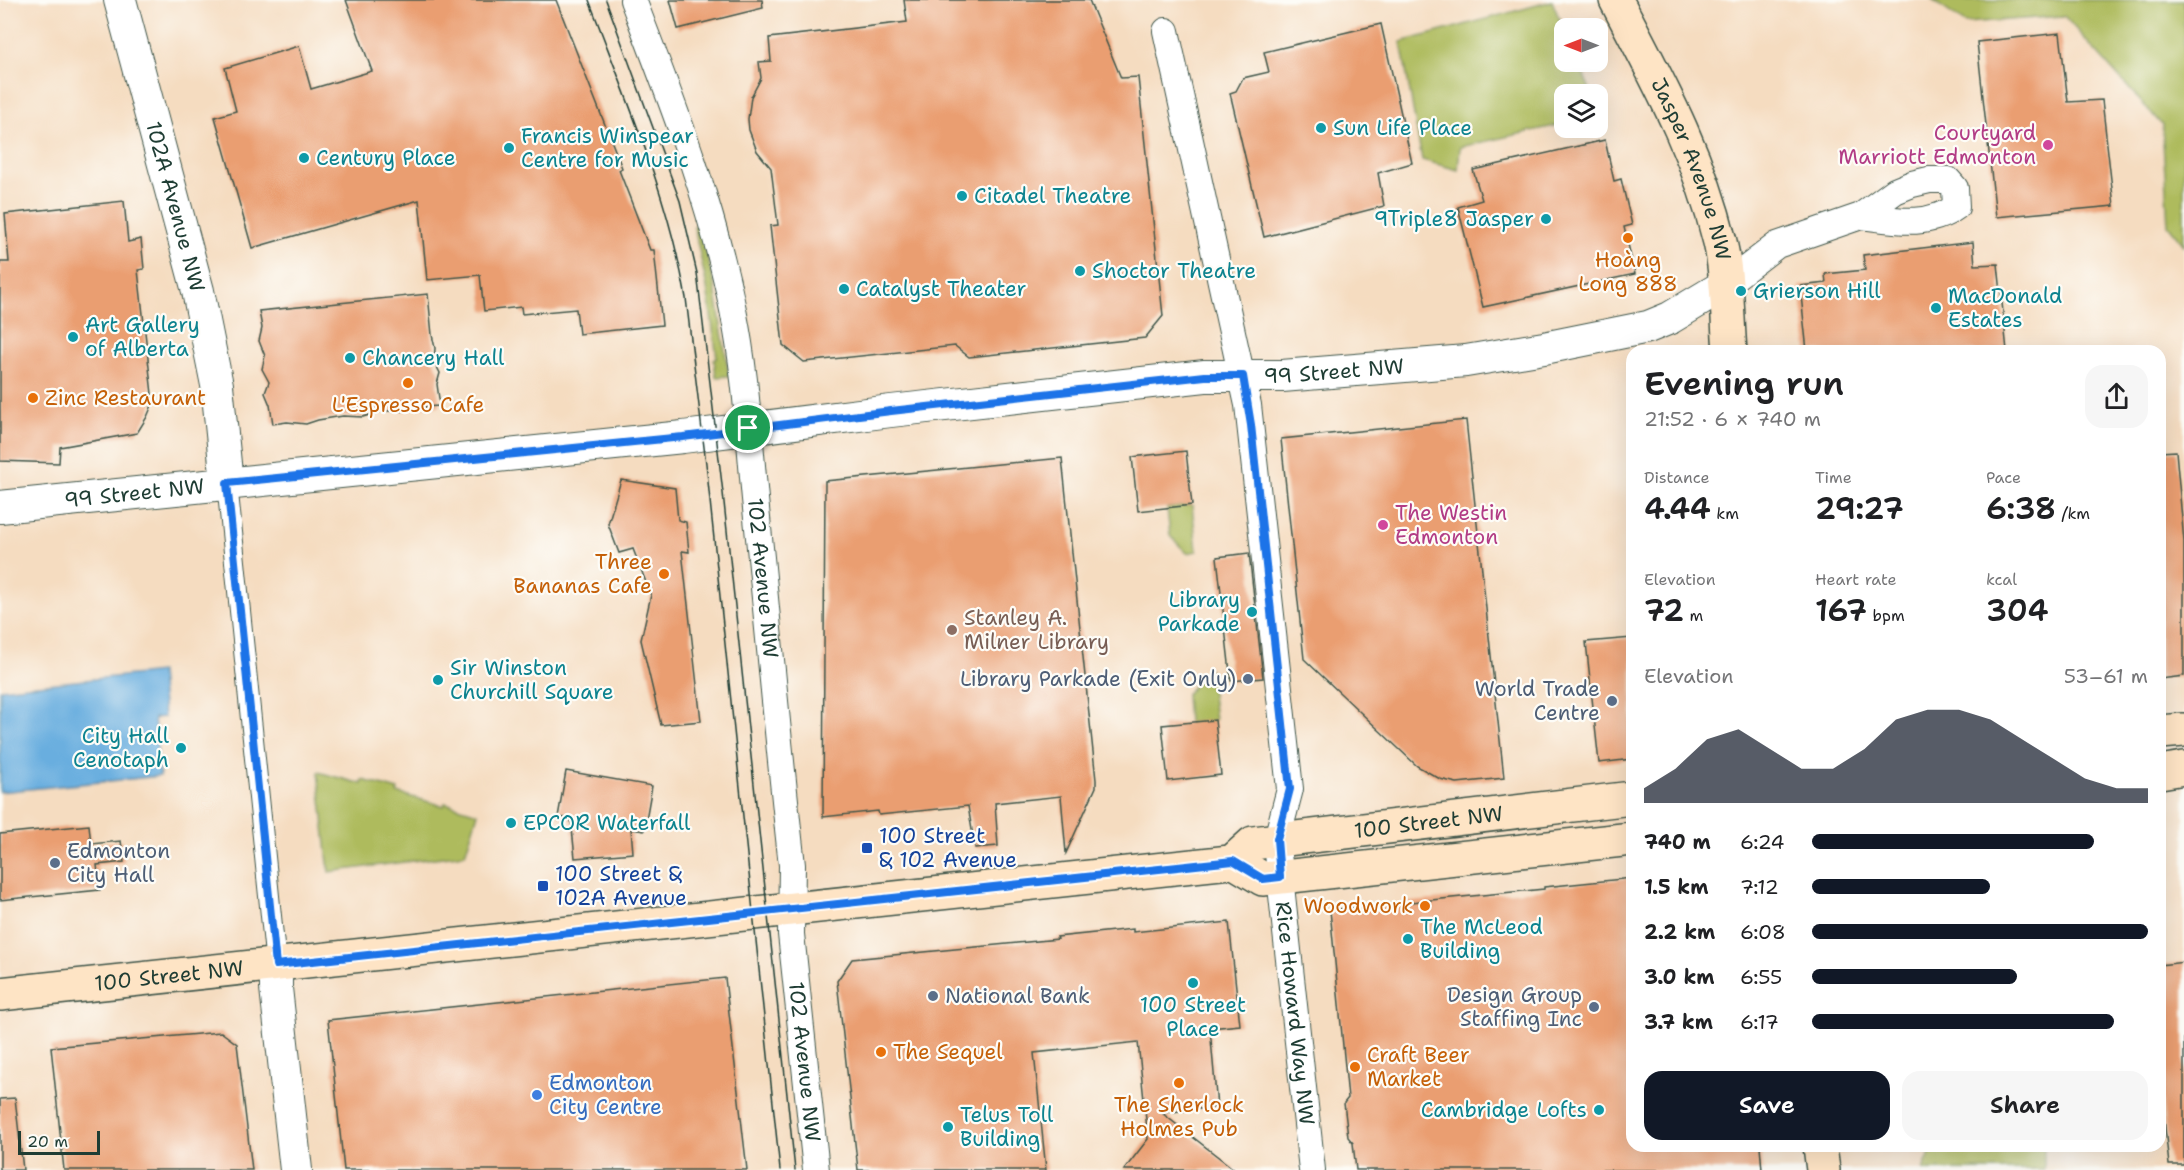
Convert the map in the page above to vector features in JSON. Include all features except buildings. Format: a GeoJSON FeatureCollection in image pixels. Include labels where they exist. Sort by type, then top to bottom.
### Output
{"type":"FeatureCollection","features":[{"type":"Feature","properties":{"kind":"main road","name":"Jasper Avenue NW"},"geometry":{"type":"LineString","coordinates":[[1616,0],[1680,124],[1701,177],[1720,244],[1730,345]]}},
{"type":"Feature","properties":{"kind":"main road"},"geometry":{"type":"LineString","coordinates":[[2166,731],[2184,729]]}},
{"type":"Feature","properties":{"kind":"main road","name":"100 Street NW"},"geometry":{"type":"LineString","coordinates":[[0,994],[1233,861],[1263,879],[1278,858],[1626,799]]}},
{"type":"Feature","properties":{"kind":"main road","name":"100 Street NW"},"geometry":{"type":"LineString","coordinates":[[1278,858],[1626,839]]}},
{"type":"Feature","properties":{"kind":"main road"},"geometry":{"type":"LineString","coordinates":[[1821,1152],[1823,1170]]}},
{"type":"Feature","properties":{"kind":"street","name":"102A Avenue NW"},"geometry":{"type":"LineString","coordinates":[[120,0],[200,301],[217,385],[296,1170]]}},
{"type":"Feature","properties":{"kind":"street","name":"102 Avenue NW"},"geometry":{"type":"LineString","coordinates":[[633,0],[676,112],[714,228],[736,324],[792,865],[791,934],[816,1170]]}},
{"type":"Feature","properties":{"kind":"street"},"geometry":{"type":"LineString","coordinates":[[1166,31],[1243,376],[1253,439],[1290,789],[1278,858]]}},
{"type":"Feature","properties":{"kind":"street"},"geometry":{"type":"LineString","coordinates":[[1725,285],[1777,245],[1862,216]]}},
{"type":"Feature","properties":{"kind":"street","name":"99 Street NW"},"geometry":{"type":"LineString","coordinates":[[0,507],[683,437],[1182,379],[1313,375],[1455,362],[1544,348],[1648,327],[1670,318],[1725,285]]}},
{"type":"Feature","properties":{"kind":"street","name":"Rice Howard Way NW"},"geometry":{"type":"LineString","coordinates":[[1278,858],[1312,1170]]}},
{"type":"Feature","properties":{"kind":"green space"},"geometry":{"type":"Polygon","coordinates":[[[1932,0],[2184,0],[2184,245],[2168,225],[2162,125],[2064,16],[1965,23],[1932,0]]]}},
{"type":"Feature","properties":{"kind":"green space"},"geometry":{"type":"Polygon","coordinates":[[[1552,1],[1559,18],[1554,18],[1554,72],[1582,72],[1588,84],[1554,84],[1554,126],[1460,147],[1458,170],[1422,160],[1401,42],[1552,1]]]}},
{"type":"Feature","properties":{"kind":"green space"},"geometry":{"type":"Polygon","coordinates":[[[699,225],[715,287],[729,376],[716,377],[714,359],[717,358],[707,287],[694,227],[699,225]]]}},
{"type":"Feature","properties":{"kind":"green space"},"geometry":{"type":"Polygon","coordinates":[[[1192,505],[1197,551],[1187,553],[1170,536],[1167,508],[1192,505]]]}},
{"type":"Feature","properties":{"kind":"green space"},"geometry":{"type":"Polygon","coordinates":[[[1209,669],[1215,720],[1188,723],[1186,694],[1209,669]]]}},
{"type":"Feature","properties":{"kind":"green space"},"geometry":{"type":"Polygon","coordinates":[[[318,772],[362,784],[363,780],[398,790],[397,793],[478,813],[465,854],[329,872],[318,772]]]}},
{"type":"Feature","properties":{"kind":"green space"},"geometry":{"type":"Polygon","coordinates":[[[1930,1152],[2044,1152],[2044,1170],[1923,1170],[1930,1152]]]}},
{"type":"Feature","properties":{"kind":"water"},"geometry":{"type":"Polygon","coordinates":[[[160,672],[164,717],[154,718],[160,776],[0,792],[0,689],[160,672]]]}},
{"type":"Feature","properties":{"kind":"tram line"},"geometry":{"type":"LineString","coordinates":[[589,0],[645,147],[668,222],[686,298],[707,472],[780,1170]]}},
{"type":"Feature","properties":{"kind":"tram line"},"geometry":{"type":"LineString","coordinates":[[606,0],[680,201],[697,273],[723,493],[795,1170]]}},
{"type":"Feature","properties":{"kind":"place","name":"Sun Life Place"},"geometry":{"type":"Point","coordinates":[1321,128]}},
{"type":"Feature","properties":{"kind":"place","name":"Courtyard Marriott Edmonton"},"geometry":{"type":"Point","coordinates":[2048,145]}},
{"type":"Feature","properties":{"kind":"place","name":"Francis Winspear Centre for Music"},"geometry":{"type":"Point","coordinates":[509,148]}},
{"type":"Feature","properties":{"kind":"place","name":"Century Place"},"geometry":{"type":"Point","coordinates":[304,158]}},
{"type":"Feature","properties":{"kind":"place","name":"Citadel Theatre"},"geometry":{"type":"Point","coordinates":[962,196]}},
{"type":"Feature","properties":{"kind":"place","name":"9Triple8 Jasper"},"geometry":{"type":"Point","coordinates":[1546,219]}},
{"type":"Feature","properties":{"kind":"place","name":"Hoàng Long 888"},"geometry":{"type":"Point","coordinates":[1628,238]}},
{"type":"Feature","properties":{"kind":"place","name":"Shoctor Theatre"},"geometry":{"type":"Point","coordinates":[1080,271]}},
{"type":"Feature","properties":{"kind":"place","name":"Catalyst Theater"},"geometry":{"type":"Point","coordinates":[844,289]}},
{"type":"Feature","properties":{"kind":"place","name":"Grierson Hill"},"geometry":{"type":"Point","coordinates":[1741,291]}},
{"type":"Feature","properties":{"kind":"place","name":"MacDonald Estates"},"geometry":{"type":"Point","coordinates":[1936,308]}},
{"type":"Feature","properties":{"kind":"place","name":"Art Gallery of Alberta"},"geometry":{"type":"Point","coordinates":[73,337]}},
{"type":"Feature","properties":{"kind":"place","name":"Chancery Hall"},"geometry":{"type":"Point","coordinates":[350,358]}},
{"type":"Feature","properties":{"kind":"place","name":"L'Espresso Cafe"},"geometry":{"type":"Point","coordinates":[408,383]}},
{"type":"Feature","properties":{"kind":"place","name":"Zinc Restaurant"},"geometry":{"type":"Point","coordinates":[33,398]}},
{"type":"Feature","properties":{"kind":"place","name":"The Westin Edmonton"},"geometry":{"type":"Point","coordinates":[1383,525]}},
{"type":"Feature","properties":{"kind":"place","name":"Three Bananas Cafe"},"geometry":{"type":"Point","coordinates":[664,574]}},
{"type":"Feature","properties":{"kind":"place","name":"Library Parkade"},"geometry":{"type":"Point","coordinates":[1252,612]}},
{"type":"Feature","properties":{"kind":"place","name":"Stanley A. Milner Library"},"geometry":{"type":"Point","coordinates":[952,630]}},
{"type":"Feature","properties":{"kind":"place","name":"Library Parkade (Exit Only)"},"geometry":{"type":"Point","coordinates":[1248,679]}},
{"type":"Feature","properties":{"kind":"place","name":"Sir Winston Churchill Square"},"geometry":{"type":"Point","coordinates":[438,680]}},
{"type":"Feature","properties":{"kind":"place","name":"World Trade Centre"},"geometry":{"type":"Point","coordinates":[1612,701]}},
{"type":"Feature","properties":{"kind":"place","name":"City Hall Cenotaph"},"geometry":{"type":"Point","coordinates":[181,748]}},
{"type":"Feature","properties":{"kind":"place","name":"EPCOR Waterfall"},"geometry":{"type":"Point","coordinates":[511,823]}},
{"type":"Feature","properties":{"kind":"place","name":"100 Street & 102 Avenue"},"geometry":{"type":"Point","coordinates":[867,848]}},
{"type":"Feature","properties":{"kind":"place","name":"Edmonton City Hall"},"geometry":{"type":"Point","coordinates":[55,863]}},
{"type":"Feature","properties":{"kind":"place","name":"100 Street & 102A Avenue"},"geometry":{"type":"Point","coordinates":[543,886]}},
{"type":"Feature","properties":{"kind":"place","name":"Woodwork"},"geometry":{"type":"Point","coordinates":[1425,906]}},
{"type":"Feature","properties":{"kind":"place","name":"The McLeod Building"},"geometry":{"type":"Point","coordinates":[1408,939]}},
{"type":"Feature","properties":{"kind":"place","name":"100 Street Place"},"geometry":{"type":"Point","coordinates":[1193,983]}},
{"type":"Feature","properties":{"kind":"place","name":"National Bank"},"geometry":{"type":"Point","coordinates":[933,996]}},
{"type":"Feature","properties":{"kind":"place","name":"Design Group Staffing Inc"},"geometry":{"type":"Point","coordinates":[1594,1007]}},
{"type":"Feature","properties":{"kind":"place","name":"The Sequel"},"geometry":{"type":"Point","coordinates":[881,1052]}},
{"type":"Feature","properties":{"kind":"place","name":"Craft Beer Market"},"geometry":{"type":"Point","coordinates":[1355,1067]}},
{"type":"Feature","properties":{"kind":"place","name":"The Sherlock Holmes Pub"},"geometry":{"type":"Point","coordinates":[1179,1083]}},
{"type":"Feature","properties":{"kind":"place","name":"Edmonton City Centre"},"geometry":{"type":"Point","coordinates":[537,1095]}},
{"type":"Feature","properties":{"kind":"place","name":"Cambridge Lofts"},"geometry":{"type":"Point","coordinates":[1599,1110]}},
{"type":"Feature","properties":{"kind":"place","name":"Telus Toll Building"},"geometry":{"type":"Point","coordinates":[948,1127]}},
{"type":"Feature","properties":{"kind":"route"},"geometry":{"type":"LineString","coordinates":[[1205,376],[1243,376],[1253,439],[1290,789],[1277,839],[1280,877],[1263,879],[1233,861],[276,965],[227,483],[683,437],[748,428],[1205,376]]}}]}
